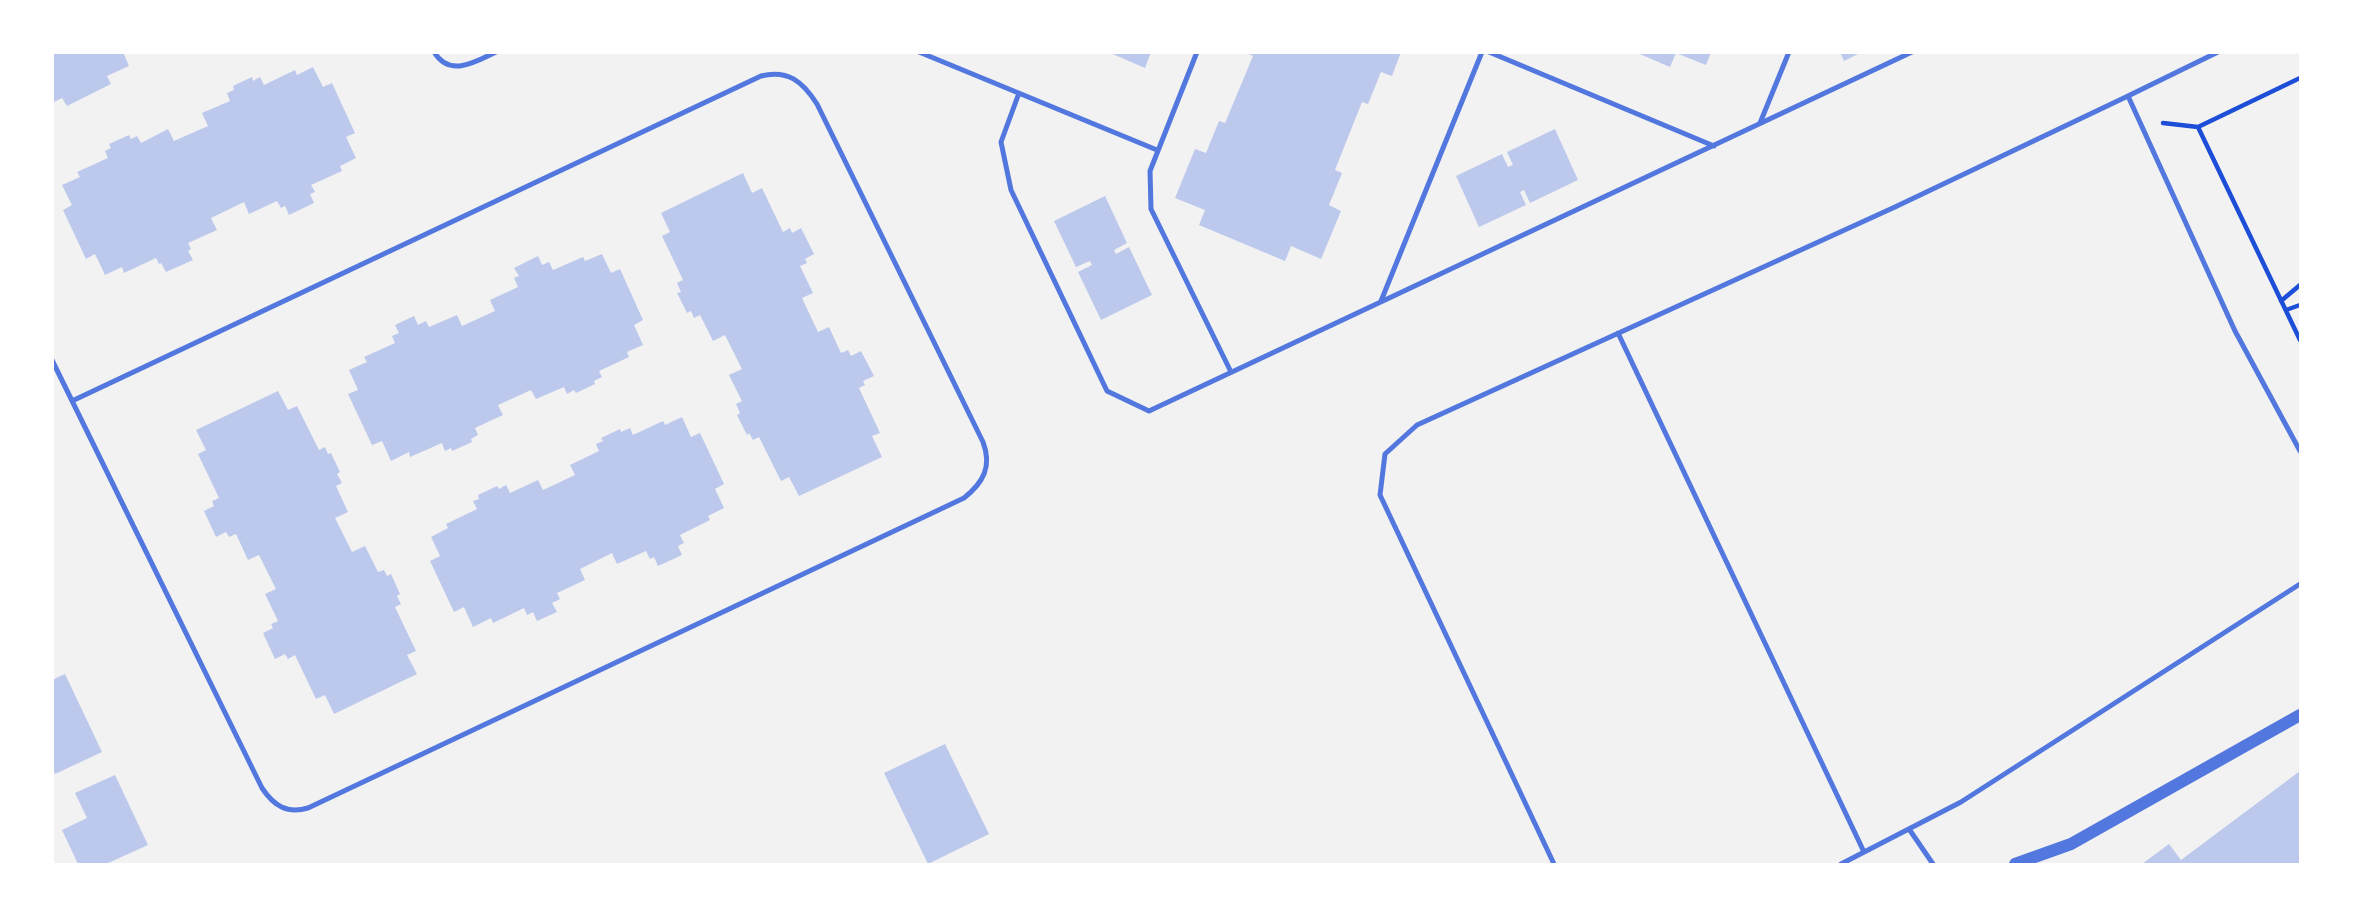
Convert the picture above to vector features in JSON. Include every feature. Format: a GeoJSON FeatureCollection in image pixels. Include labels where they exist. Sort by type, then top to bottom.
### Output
{"type":"FeatureCollection","features":[{"type":"Feature","properties":{"kind":"street"},"geometry":{"type":"LineString","coordinates":[[2015,864],[2071,844],[2301,715]]}},
{"type":"Feature","properties":{"kind":"lane"},"geometry":{"type":"LineString","coordinates":[[434,52],[446,65],[455,67],[471,64],[496,52]]}},
{"type":"Feature","properties":{"kind":"lane"},"geometry":{"type":"LineString","coordinates":[[919,52],[1157,150]]}},
{"type":"Feature","properties":{"kind":"lane"},"geometry":{"type":"LineString","coordinates":[[1197,52],[1150,171],[1151,209],[1231,372]]}},
{"type":"Feature","properties":{"kind":"lane"},"geometry":{"type":"LineString","coordinates":[[1381,301],[1482,52]]}},
{"type":"Feature","properties":{"kind":"lane"},"geometry":{"type":"LineString","coordinates":[[1489,52],[1714,146]]}},
{"type":"Feature","properties":{"kind":"lane"},"geometry":{"type":"LineString","coordinates":[[1760,123],[1789,52]]}},
{"type":"Feature","properties":{"kind":"lane"},"geometry":{"type":"LineString","coordinates":[[1019,93],[1001,142],[1011,190],[1107,391],[1149,411],[1912,52]]}},
{"type":"Feature","properties":{"kind":"lane"},"geometry":{"type":"LineString","coordinates":[[1554,864],[1380,495],[1385,454],[1417,425],[1895,207],[2218,52]]}},
{"type":"Feature","properties":{"kind":"lane"},"geometry":{"type":"LineString","coordinates":[[52,360],[72,401],[262,788],[276,805],[287,810],[308,808],[964,498],[983,480],[988,467],[983,442],[817,104],[798,80],[786,74],[773,73],[761,76],[72,401]]}},
{"type":"Feature","properties":{"kind":"lane"},"geometry":{"type":"LineString","coordinates":[[2128,96],[2235,331],[2301,451]]}},
{"type":"Feature","properties":{"kind":"lane"},"geometry":{"type":"LineString","coordinates":[[1618,332],[1864,852]]}},
{"type":"Feature","properties":{"kind":"lane"},"geometry":{"type":"LineString","coordinates":[[1841,864],[1961,802],[2301,584]]}},
{"type":"Feature","properties":{"kind":"lane"},"geometry":{"type":"LineString","coordinates":[[1909,829],[1933,864]]}},
{"type":"Feature","properties":{"kind":"path"},"geometry":{"type":"LineString","coordinates":[[2139,120],[2198,127],[2301,78]]}},
{"type":"Feature","properties":{"kind":"path"},"geometry":{"type":"LineString","coordinates":[[2198,127],[2301,340]]}},
{"type":"Feature","properties":{"kind":"path"},"geometry":{"type":"LineString","coordinates":[[2281,301],[2301,285]]}},
{"type":"Feature","properties":{"kind":"path"},"geometry":{"type":"LineString","coordinates":[[2286,310],[2301,305]]}},
{"type":"Feature","properties":{"kind":"building"},"geometry":{"type":"Polygon","coordinates":[[[52,52],[123,52],[129,66],[107,76],[111,84],[67,106],[62,98],[52,103],[52,52]]]}},
{"type":"Feature","properties":{"kind":"building"},"geometry":{"type":"Polygon","coordinates":[[[1108,52],[1151,52],[1145,68],[1108,52]]]}},
{"type":"Feature","properties":{"kind":"building"},"geometry":{"type":"Polygon","coordinates":[[[1245,52],[1401,52],[1392,76],[1381,72],[1368,104],[1362,102],[1335,170],[1342,173],[1329,205],[1341,211],[1321,259],[1291,246],[1285,261],[1199,225],[1205,210],[1175,198],[1195,149],[1206,153],[1219,121],[1225,123],[1253,56],[1245,52]]]}},
{"type":"Feature","properties":{"kind":"building"},"geometry":{"type":"Polygon","coordinates":[[[1635,52],[1711,52],[1706,65],[1676,53],[1670,67],[1635,52]]]}},
{"type":"Feature","properties":{"kind":"building"},"geometry":{"type":"Polygon","coordinates":[[[1840,52],[1862,52],[1844,61],[1840,52]]]}},
{"type":"Feature","properties":{"kind":"building"},"geometry":{"type":"Polygon","coordinates":[[[313,67],[323,87],[332,83],[355,133],[346,137],[356,158],[340,166],[342,171],[311,185],[315,192],[310,194],[314,203],[289,215],[285,206],[281,208],[277,201],[249,214],[244,202],[211,218],[217,230],[188,243],[191,249],[188,251],[193,260],[166,272],[156,258],[124,273],[122,267],[105,275],[95,254],[86,259],[63,210],[72,205],[62,185],[80,177],[77,172],[108,158],[105,151],[111,148],[109,144],[129,135],[131,139],[137,136],[141,143],[168,129],[174,141],[208,126],[202,113],[230,101],[227,93],[234,90],[233,86],[252,77],[253,81],[260,77],[264,85],[295,70],[297,75],[313,67]]]}},
{"type":"Feature","properties":{"kind":"building"},"geometry":{"type":"Polygon","coordinates":[[[1555,129],[1578,180],[1530,203],[1524,190],[1520,192],[1526,205],[1479,227],[1456,176],[1502,154],[1508,167],[1513,165],[1507,152],[1555,129]]]}},
{"type":"Feature","properties":{"kind":"building"},"geometry":{"type":"Polygon","coordinates":[[[743,173],[752,193],[762,188],[783,232],[790,228],[792,233],[801,228],[814,254],[805,259],[807,263],[800,266],[813,293],[802,298],[818,332],[829,327],[841,353],[848,350],[851,356],[861,351],[874,376],[863,381],[865,385],[859,388],[880,433],[872,436],[882,457],[799,496],[789,477],[781,481],[759,437],[753,440],[749,433],[747,435],[737,415],[740,413],[736,404],[742,401],[729,375],[742,369],[725,335],[713,341],[700,315],[694,318],[691,311],[687,313],[677,293],[681,292],[677,283],[683,280],[662,236],[670,232],[661,213],[743,173]]]}},
{"type":"Feature","properties":{"kind":"building"},"geometry":{"type":"Polygon","coordinates":[[[1105,196],[1127,243],[1114,250],[1116,254],[1129,247],[1152,295],[1101,320],[1078,272],[1092,265],[1090,261],[1076,267],[1054,221],[1105,196]]]}},
{"type":"Feature","properties":{"kind":"building"},"geometry":{"type":"Polygon","coordinates":[[[602,254],[611,273],[620,269],[643,320],[634,325],[643,345],[627,352],[629,357],[599,371],[602,377],[594,381],[595,384],[576,393],[574,390],[567,394],[564,387],[536,399],[531,390],[498,405],[503,415],[475,428],[478,435],[471,439],[472,442],[452,451],[451,448],[445,451],[442,443],[410,457],[409,452],[391,461],[382,441],[372,445],[348,394],[358,390],[349,370],[367,362],[364,357],[395,343],[392,336],[399,333],[395,325],[414,316],[418,325],[426,321],[429,327],[457,315],[462,326],[495,311],[490,300],[518,287],[514,278],[519,276],[514,268],[538,256],[542,265],[549,262],[553,270],[583,257],[585,261],[602,254]]]}},
{"type":"Feature","properties":{"kind":"building"},"geometry":{"type":"Polygon","coordinates":[[[278,391],[288,410],[297,406],[319,450],[325,447],[328,454],[331,453],[342,483],[336,486],[348,512],[335,518],[352,552],[365,546],[378,572],[384,570],[387,576],[391,574],[400,594],[397,596],[401,604],[395,607],[416,651],[407,655],[417,674],[334,714],[325,695],[316,699],[295,655],[288,659],[285,654],[275,659],[263,633],[273,628],[271,624],[278,621],[265,594],[276,589],[259,555],[248,560],[236,534],[229,537],[226,532],[216,537],[204,511],[214,506],[212,501],[219,498],[198,454],[206,450],[196,430],[278,391]]]}},
{"type":"Feature","properties":{"kind":"building"},"geometry":{"type":"Polygon","coordinates":[[[682,417],[691,437],[700,433],[724,484],[715,489],[724,508],[708,516],[710,520],[680,535],[684,543],[678,546],[682,555],[658,566],[654,557],[650,559],[646,551],[617,564],[612,553],[580,569],[585,580],[557,593],[560,599],[552,603],[557,612],[537,621],[533,612],[527,615],[524,608],[493,623],[491,618],[473,627],[464,607],[454,612],[430,561],[440,556],[431,537],[448,528],[446,524],[477,509],[473,501],[479,499],[478,495],[506,485],[510,493],[538,480],[543,490],[575,475],[570,465],[599,451],[596,444],[603,441],[601,438],[620,429],[621,432],[630,428],[633,435],[663,421],[665,425],[682,417]]]}},
{"type":"Feature","properties":{"kind":"building"},"geometry":{"type":"Polygon","coordinates":[[[65,674],[102,752],[55,774],[52,769],[52,680],[65,674]]]}},
{"type":"Feature","properties":{"kind":"building"},"geometry":{"type":"Polygon","coordinates":[[[945,744],[989,834],[928,864],[884,773],[945,744]]]}},
{"type":"Feature","properties":{"kind":"building"},"geometry":{"type":"Polygon","coordinates":[[[2300,771],[2300,864],[2142,864],[2169,844],[2181,860],[2300,771]]]}},
{"type":"Feature","properties":{"kind":"building"},"geometry":{"type":"Polygon","coordinates":[[[115,775],[148,845],[106,864],[78,864],[62,830],[87,818],[75,793],[115,775]]]}}]}
